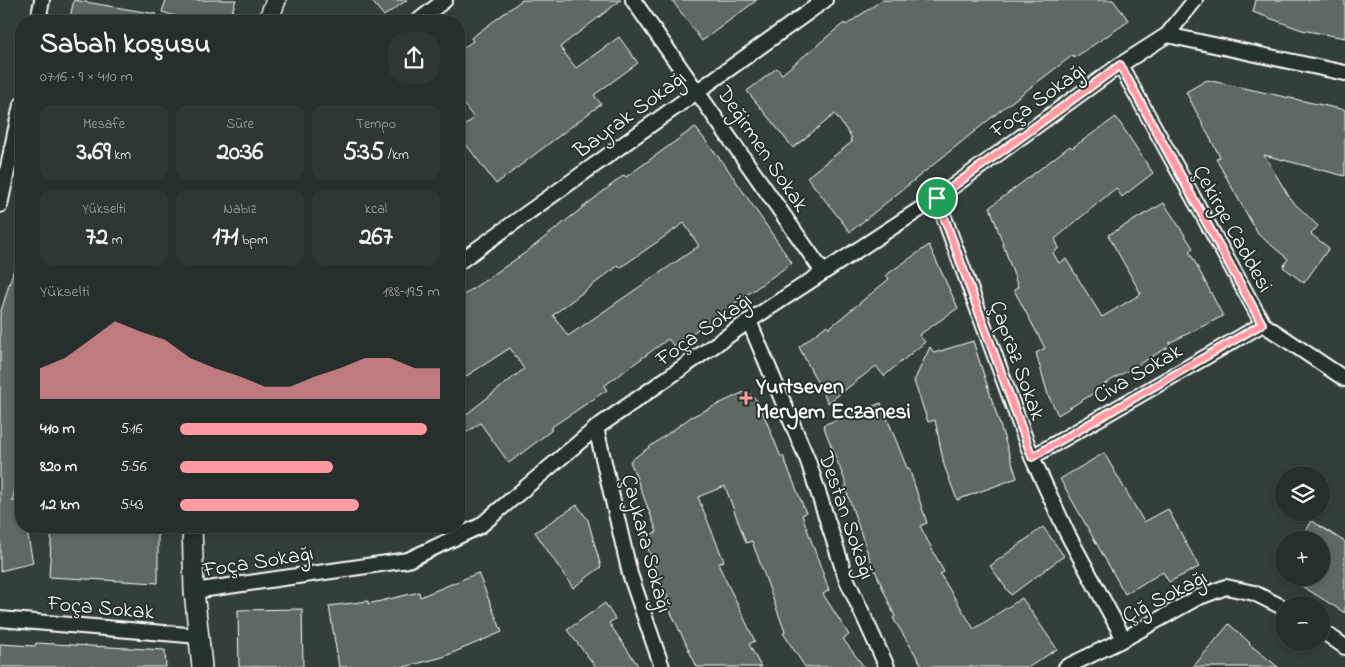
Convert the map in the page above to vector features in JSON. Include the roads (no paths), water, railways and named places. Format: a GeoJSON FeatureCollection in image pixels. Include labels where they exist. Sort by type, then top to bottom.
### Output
{"type":"FeatureCollection","features":[{"type":"Feature","properties":{"kind":"main road"},"geometry":{"type":"LineString","coordinates":[[270,15],[276,0]]}},
{"type":"Feature","properties":{"kind":"main road"},"geometry":{"type":"LineString","coordinates":[[192,533],[194,592],[202,667]]}},
{"type":"Feature","properties":{"kind":"street"},"geometry":{"type":"LineString","coordinates":[[39,15],[42,0]]}},
{"type":"Feature","properties":{"kind":"street"},"geometry":{"type":"LineString","coordinates":[[426,15],[446,0]]}},
{"type":"Feature","properties":{"kind":"street","name":"Değirmen Sokak"},"geometry":{"type":"LineString","coordinates":[[634,0],[698,89],[823,272]]}},
{"type":"Feature","properties":{"kind":"street","name":"Bayrak Sokağı"},"geometry":{"type":"LineString","coordinates":[[465,258],[698,89],[825,0]]}},
{"type":"Feature","properties":{"kind":"street","name":"Foça Sokağı"},"geometry":{"type":"LineString","coordinates":[[194,592],[408,560],[480,526],[596,428],[749,321],[937,198],[1120,65],[1167,35],[1195,0]]}},
{"type":"Feature","properties":{"kind":"street"},"geometry":{"type":"LineString","coordinates":[[1167,35],[1345,73]]}},
{"type":"Feature","properties":{"kind":"street","name":"Çekirge Caddesi"},"geometry":{"type":"LineString","coordinates":[[1120,65],[1262,324],[1345,380]]}},
{"type":"Feature","properties":{"kind":"street"},"geometry":{"type":"LineString","coordinates":[[0,205],[15,136]]}},
{"type":"Feature","properties":{"kind":"street","name":"Çapraz Sokak"},"geometry":{"type":"LineString","coordinates":[[937,198],[1032,457],[1067,533],[1124,639]]}},
{"type":"Feature","properties":{"kind":"street","name":"Destan Sokağı"},"geometry":{"type":"LineString","coordinates":[[749,321],[808,461],[846,578],[887,667]]}},
{"type":"Feature","properties":{"kind":"street","name":"Civa Sokak"},"geometry":{"type":"LineString","coordinates":[[1032,457],[1262,324]]}},
{"type":"Feature","properties":{"kind":"street","name":"Çaykara Sokağı"},"geometry":{"type":"LineString","coordinates":[[596,428],[630,574],[662,667]]}},
{"type":"Feature","properties":{"kind":"street","name":"Çığ Sokağı"},"geometry":{"type":"LineString","coordinates":[[1066,667],[1124,639],[1197,598],[1226,587],[1254,593],[1275,604]]}},
{"type":"Feature","properties":{"kind":"street","name":"Foça Sokak"},"geometry":{"type":"LineString","coordinates":[[0,619],[199,636]]}},
{"type":"Feature","properties":{"kind":"street"},"geometry":{"type":"LineString","coordinates":[[1330,636],[1345,647]]}},
{"type":"Feature","properties":{"kind":"place","name":"Yurtseven Meryem Eczanesi"},"geometry":{"type":"Point","coordinates":[746,398]}}]}
